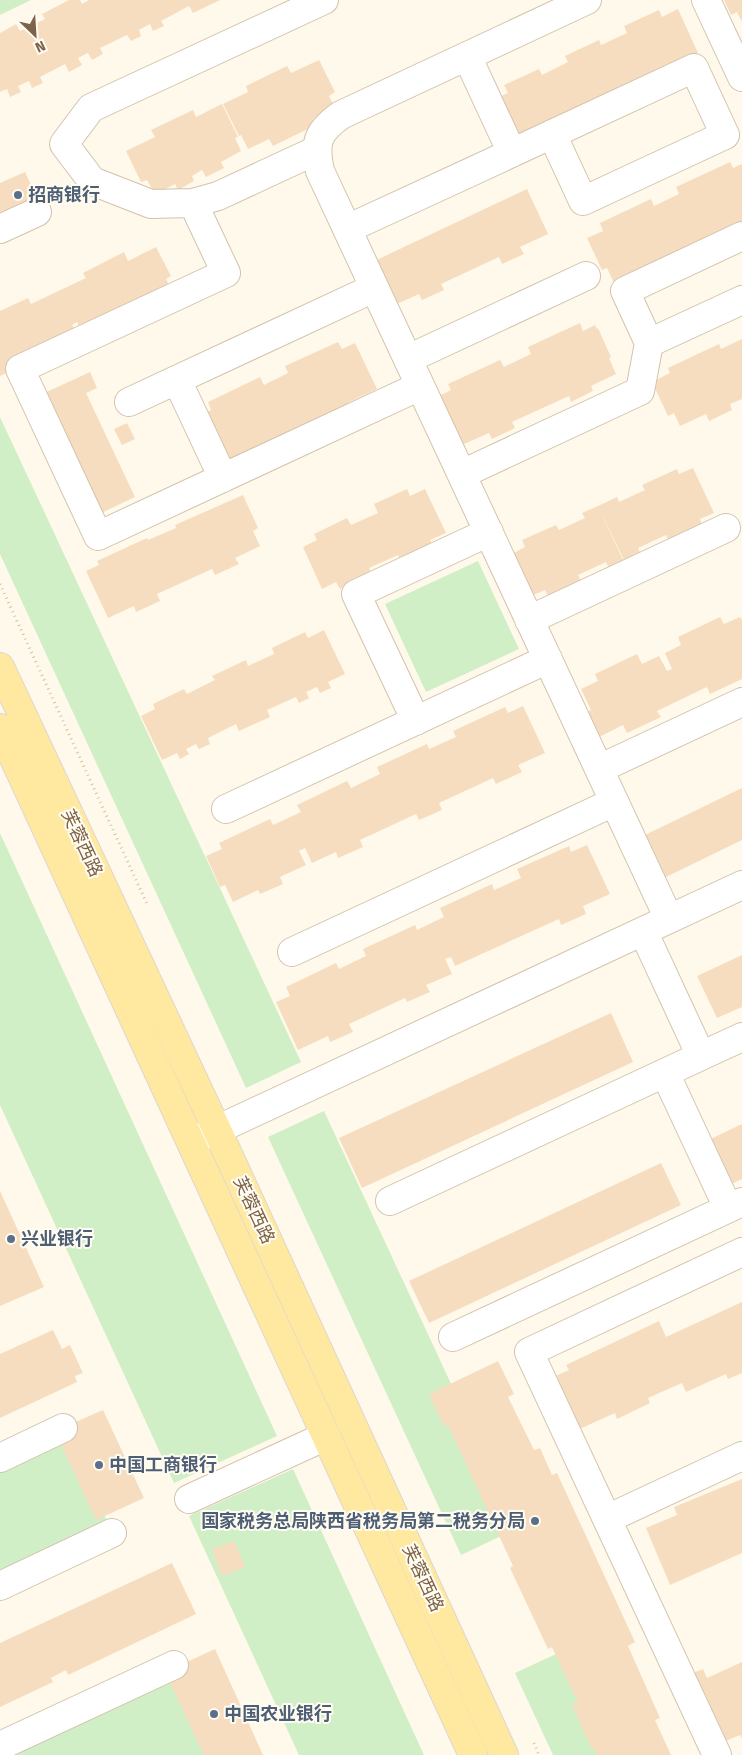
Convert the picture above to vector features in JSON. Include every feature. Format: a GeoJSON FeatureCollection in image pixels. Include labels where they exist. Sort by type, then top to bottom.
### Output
{"type":"FeatureCollection","features":[{"type":"Feature","properties":{"kind":"main road","name":"芙蓉西路"},"geometry":{"type":"LineString","coordinates":[[0,667],[217,1130],[504,1755]]}},
{"type":"Feature","properties":{"kind":"main road","name":"芙蓉西路"},"geometry":{"type":"LineString","coordinates":[[0,728],[472,1755]]}},
{"type":"Feature","properties":{"kind":"street"},"geometry":{"type":"LineString","coordinates":[[316,150],[218,196],[193,204],[151,204],[92,181],[64,144],[91,108],[324,0]]}},
{"type":"Feature","properties":{"kind":"street"},"geometry":{"type":"LineString","coordinates":[[706,0],[742,77]]}},
{"type":"Feature","properties":{"kind":"street"},"geometry":{"type":"LineString","coordinates":[[575,3],[342,114],[327,125],[319,139],[316,150],[320,171],[347,230],[669,919]]}},
{"type":"Feature","properties":{"kind":"street"},"geometry":{"type":"LineString","coordinates":[[467,56],[512,153]]}},
{"type":"Feature","properties":{"kind":"street"},"geometry":{"type":"LineString","coordinates":[[347,230],[552,134],[694,68],[725,134],[583,201],[552,134]]}},
{"type":"Feature","properties":{"kind":"street"},"geometry":{"type":"LineString","coordinates":[[193,204],[226,274],[20,369],[98,536],[420,386]]}},
{"type":"Feature","properties":{"kind":"street"},"geometry":{"type":"LineString","coordinates":[[0,229],[37,212]]}},
{"type":"Feature","properties":{"kind":"street"},"geometry":{"type":"LineString","coordinates":[[462,474],[640,391],[650,343],[625,291],[742,236]]}},
{"type":"Feature","properties":{"kind":"street"},"geometry":{"type":"LineString","coordinates":[[408,358],[586,276]]}},
{"type":"Feature","properties":{"kind":"street"},"geometry":{"type":"LineString","coordinates":[[129,402],[374,288]]}},
{"type":"Feature","properties":{"kind":"street"},"geometry":{"type":"LineString","coordinates":[[650,343],[742,300]]}},
{"type":"Feature","properties":{"kind":"street"},"geometry":{"type":"LineString","coordinates":[[177,380],[223,478]]}},
{"type":"Feature","properties":{"kind":"street"},"geometry":{"type":"LineString","coordinates":[[530,620],[726,528]]}},
{"type":"Feature","properties":{"kind":"street"},"geometry":{"type":"LineString","coordinates":[[416,721],[356,594],[489,532]]}},
{"type":"Feature","properties":{"kind":"street"},"geometry":{"type":"LineString","coordinates":[[226,809],[548,659]]}},
{"type":"Feature","properties":{"kind":"street"},"geometry":{"type":"LineString","coordinates":[[599,769],[742,702]]}},
{"type":"Feature","properties":{"kind":"street"},"geometry":{"type":"LineString","coordinates":[[292,952],[614,802]]}},
{"type":"Feature","properties":{"kind":"street"},"geometry":{"type":"LineString","coordinates":[[190,1142],[742,885]]}},
{"type":"Feature","properties":{"kind":"street"},"geometry":{"type":"LineString","coordinates":[[643,931],[701,1056]]}},
{"type":"Feature","properties":{"kind":"street"},"geometry":{"type":"LineString","coordinates":[[390,1201],[742,1037]]}},
{"type":"Feature","properties":{"kind":"street"},"geometry":{"type":"LineString","coordinates":[[453,1336],[735,1205],[665,1073]]}},
{"type":"Feature","properties":{"kind":"street"},"geometry":{"type":"LineString","coordinates":[[717,1755],[529,1352],[742,1252]]}},
{"type":"Feature","properties":{"kind":"street"},"geometry":{"type":"LineString","coordinates":[[0,1458],[63,1428]]}},
{"type":"Feature","properties":{"kind":"street"},"geometry":{"type":"LineString","coordinates":[[189,1498],[326,1436]]}},
{"type":"Feature","properties":{"kind":"street"},"geometry":{"type":"LineString","coordinates":[[606,1519],[742,1456]]}},
{"type":"Feature","properties":{"kind":"street"},"geometry":{"type":"LineString","coordinates":[[0,1586],[112,1534]]}},
{"type":"Feature","properties":{"kind":"street"},"geometry":{"type":"LineString","coordinates":[[0,1746],[174,1665]]}},
{"type":"Feature","properties":{"kind":"green space"},"geometry":{"type":"Polygon","coordinates":[[[0,0],[31,0],[0,15],[0,0]]]}},
{"type":"Feature","properties":{"kind":"green space"},"geometry":{"type":"Polygon","coordinates":[[[0,417],[301,1062],[246,1088],[0,554],[0,417]]]}},
{"type":"Feature","properties":{"kind":"green space"},"geometry":{"type":"Polygon","coordinates":[[[478,561],[519,649],[426,692],[385,604],[478,561]]]}},
{"type":"Feature","properties":{"kind":"green space"},"geometry":{"type":"Polygon","coordinates":[[[0,833],[277,1436],[174,1483],[0,1105],[0,833]]]}},
{"type":"Feature","properties":{"kind":"green space"},"geometry":{"type":"Polygon","coordinates":[[[324,1111],[624,1755],[553,1755],[515,1673],[556,1654],[501,1536],[461,1555],[268,1137],[324,1111]]]}},
{"type":"Feature","properties":{"kind":"green space"},"geometry":{"type":"Polygon","coordinates":[[[69,1440],[108,1523],[0,1573],[0,1472],[69,1440]]]}},
{"type":"Feature","properties":{"kind":"green space"},"geometry":{"type":"Polygon","coordinates":[[[293,1469],[424,1755],[299,1755],[189,1516],[293,1469]]]}},
{"type":"Feature","properties":{"kind":"green space"},"geometry":{"type":"Polygon","coordinates":[[[179,1676],[216,1755],[11,1755],[179,1676]]]}},
{"type":"Feature","properties":{"kind":"building"},"geometry":{"type":"Polygon","coordinates":[[[69,0],[80,0],[82,4],[89,0],[220,0],[193,13],[189,6],[161,21],[164,26],[153,31],[150,24],[139,30],[141,36],[131,41],[127,35],[100,48],[103,54],[92,60],[88,53],[78,58],[82,65],[69,72],[65,64],[40,77],[43,83],[32,88],[29,81],[18,86],[21,92],[10,97],[7,89],[0,92],[0,33],[16,24],[20,31],[45,19],[42,14],[69,0]]]}},
{"type":"Feature","properties":{"kind":"building"},"geometry":{"type":"Polygon","coordinates":[[[724,0],[742,0],[742,22],[737,12],[731,15],[724,0]]]}},
{"type":"Feature","properties":{"kind":"building"},"geometry":{"type":"Polygon","coordinates":[[[678,9],[698,53],[515,140],[496,98],[508,93],[504,85],[539,69],[542,75],[568,62],[565,56],[599,40],[601,45],[627,33],[624,26],[659,10],[662,17],[678,9]]]}},
{"type":"Feature","properties":{"kind":"building"},"geometry":{"type":"Polygon","coordinates":[[[319,60],[335,92],[329,96],[335,108],[313,119],[316,125],[273,146],[269,139],[248,149],[241,135],[239,136],[223,104],[248,92],[246,86],[287,66],[291,73],[319,60]]]}},
{"type":"Feature","properties":{"kind":"building"},"geometry":{"type":"Polygon","coordinates":[[[222,104],[238,137],[235,138],[241,151],[221,162],[224,168],[206,177],[202,170],[192,176],[194,181],[178,190],[175,184],[155,194],[147,180],[141,182],[126,151],[155,137],[151,130],[193,110],[196,117],[222,104]]]}},
{"type":"Feature","properties":{"kind":"building"},"geometry":{"type":"Polygon","coordinates":[[[730,162],[733,168],[742,164],[742,221],[738,223],[741,230],[614,283],[607,268],[602,270],[587,238],[603,231],[600,223],[651,199],[654,206],[679,194],[676,187],[730,162]]]}},
{"type":"Feature","properties":{"kind":"building","name":"招商银行"},"geometry":{"type":"Polygon","coordinates":[[[25,172],[41,207],[0,216],[0,183],[25,172]]]}},
{"type":"Feature","properties":{"kind":"building"},"geometry":{"type":"Polygon","coordinates":[[[527,189],[548,234],[520,247],[524,254],[502,264],[499,257],[441,284],[444,290],[422,300],[419,294],[390,307],[370,263],[527,189]]]}},
{"type":"Feature","properties":{"kind":"building"},"geometry":{"type":"Polygon","coordinates":[[[156,247],[171,276],[166,279],[174,294],[84,336],[77,322],[72,325],[79,338],[0,376],[0,311],[28,298],[31,304],[86,278],[83,273],[124,252],[128,261],[156,247]]]}},
{"type":"Feature","properties":{"kind":"building"},"geometry":{"type":"Polygon","coordinates":[[[580,323],[583,331],[595,325],[598,328],[611,357],[609,358],[616,374],[591,386],[593,391],[571,402],[569,396],[512,422],[515,428],[492,439],[489,433],[462,445],[439,396],[451,390],[448,384],[500,360],[504,367],[531,354],[528,347],[580,323]]]}},
{"type":"Feature","properties":{"kind":"building"},"geometry":{"type":"Polygon","coordinates":[[[742,339],[742,399],[730,404],[732,410],[709,421],[706,414],[680,426],[674,413],[668,416],[652,382],[670,373],[668,368],[719,344],[721,349],[742,339]]]}},
{"type":"Feature","properties":{"kind":"building"},"geometry":{"type":"Polygon","coordinates":[[[338,342],[342,349],[355,343],[377,389],[349,402],[352,410],[329,421],[326,414],[271,440],[273,446],[250,456],[247,451],[220,464],[198,416],[211,410],[208,402],[260,377],[264,385],[288,373],[285,366],[338,342]]]}},
{"type":"Feature","properties":{"kind":"building"},"geometry":{"type":"Polygon","coordinates":[[[90,372],[97,388],[86,393],[135,497],[82,522],[25,402],[90,372]]]}},
{"type":"Feature","properties":{"kind":"building"},"geometry":{"type":"Polygon","coordinates":[[[127,423],[135,439],[122,445],[114,429],[127,423]]]}},
{"type":"Feature","properties":{"kind":"building"},"geometry":{"type":"Polygon","coordinates":[[[693,468],[714,513],[700,519],[702,525],[669,541],[666,535],[638,548],[641,554],[625,562],[598,506],[617,497],[619,502],[645,490],[642,485],[677,469],[679,474],[693,468]]]}},
{"type":"Feature","properties":{"kind":"building"},"geometry":{"type":"Polygon","coordinates":[[[407,489],[410,496],[425,489],[446,533],[430,540],[433,546],[400,561],[398,555],[369,568],[372,574],[340,589],[336,582],[322,589],[303,547],[317,540],[314,534],[347,518],[351,525],[378,513],[374,504],[407,489]]]}},
{"type":"Feature","properties":{"kind":"building"},"geometry":{"type":"Polygon","coordinates":[[[243,495],[258,528],[253,531],[260,546],[235,558],[239,564],[215,575],[212,569],[157,594],[160,601],[136,612],[134,606],[108,618],[86,571],[99,565],[97,561],[147,538],[148,540],[176,528],[175,525],[243,495]]]}},
{"type":"Feature","properties":{"kind":"building"},"geometry":{"type":"Polygon","coordinates":[[[598,506],[624,562],[609,569],[606,562],[578,575],[582,583],[549,598],[545,590],[531,596],[512,554],[525,547],[522,540],[556,525],[559,530],[585,518],[582,513],[598,506]]]}},
{"type":"Feature","properties":{"kind":"building"},"geometry":{"type":"Polygon","coordinates":[[[720,617],[724,624],[740,617],[742,620],[742,679],[710,694],[707,687],[657,711],[661,717],[627,733],[623,725],[597,738],[585,713],[591,710],[581,689],[598,681],[595,674],[637,654],[642,664],[659,656],[667,671],[672,669],[665,653],[681,645],[678,637],[720,617]]]}},
{"type":"Feature","properties":{"kind":"building"},"geometry":{"type":"Polygon","coordinates":[[[324,630],[345,674],[328,682],[331,688],[320,693],[317,687],[306,692],[309,698],[299,703],[296,697],[267,710],[270,717],[239,731],[236,724],[208,738],[210,744],[199,749],[196,744],[186,749],[189,754],[180,759],[177,753],[162,760],[141,716],[155,709],[153,704],[184,689],[187,694],[215,680],[212,676],[246,660],[248,666],[274,654],[272,648],[305,632],[308,638],[324,630]]]}},
{"type":"Feature","properties":{"kind":"building"},"geometry":{"type":"Polygon","coordinates":[[[523,706],[545,753],[518,765],[522,772],[496,784],[493,778],[439,803],[442,810],[419,820],[416,814],[360,840],[363,847],[338,858],[336,852],[312,863],[305,848],[299,851],[306,865],[280,877],[283,884],[260,894],[258,890],[233,902],[225,885],[220,887],[206,856],[222,849],[219,843],[270,819],[273,825],[301,812],[297,805],[347,781],[351,788],[380,774],[377,767],[427,744],[429,749],[456,737],[453,731],[505,707],[508,713],[523,706]]]}},
{"type":"Feature","properties":{"kind":"building"},"geometry":{"type":"Polygon","coordinates":[[[742,788],[742,840],[664,878],[643,836],[742,788]]]}},
{"type":"Feature","properties":{"kind":"building"},"geometry":{"type":"Polygon","coordinates":[[[587,845],[610,894],[583,906],[586,914],[561,925],[559,919],[455,966],[451,957],[445,959],[452,974],[426,985],[430,992],[407,1002],[405,998],[349,1024],[353,1032],[330,1042],[328,1036],[298,1050],[276,1002],[290,996],[286,987],[336,963],[339,969],[366,956],[363,949],[415,925],[417,930],[444,917],[440,908],[492,884],[494,890],[521,878],[517,869],[569,846],[571,852],[587,845]]]}},
{"type":"Feature","properties":{"kind":"building"},"geometry":{"type":"Polygon","coordinates":[[[742,955],[742,1007],[717,1018],[697,976],[742,955]]]}},
{"type":"Feature","properties":{"kind":"building"},"geometry":{"type":"Polygon","coordinates":[[[611,1013],[633,1062],[362,1188],[339,1138],[611,1013]]]}},
{"type":"Feature","properties":{"kind":"building"},"geometry":{"type":"Polygon","coordinates":[[[742,1124],[742,1179],[719,1190],[698,1145],[742,1124]]]}},
{"type":"Feature","properties":{"kind":"building"},"geometry":{"type":"Polygon","coordinates":[[[661,1163],[681,1205],[429,1323],[409,1281],[661,1163]]]}},
{"type":"Feature","properties":{"kind":"building","name":"兴业银行"},"geometry":{"type":"Polygon","coordinates":[[[0,1191],[44,1287],[0,1306],[0,1191]]]}},
{"type":"Feature","properties":{"kind":"building"},"geometry":{"type":"Polygon","coordinates":[[[742,1302],[742,1373],[728,1379],[726,1374],[686,1392],[682,1383],[648,1398],[650,1403],[617,1419],[615,1413],[575,1431],[551,1378],[569,1370],[566,1365],[659,1321],[666,1337],[742,1302]]]}},
{"type":"Feature","properties":{"kind":"building"},"geometry":{"type":"Polygon","coordinates":[[[53,1330],[62,1349],[70,1345],[83,1373],[75,1376],[77,1382],[0,1418],[0,1354],[53,1330]]]}},
{"type":"Feature","properties":{"kind":"building","name":"国家税务总局陕西省税务局第二税务分局"},"geometry":{"type":"Polygon","coordinates":[[[498,1361],[514,1394],[508,1397],[534,1450],[540,1448],[552,1475],[557,1473],[635,1642],[628,1646],[660,1718],[655,1720],[671,1755],[597,1755],[594,1748],[592,1749],[572,1705],[578,1702],[552,1647],[548,1649],[510,1568],[513,1566],[448,1425],[444,1427],[429,1394],[498,1361]]]}},
{"type":"Feature","properties":{"kind":"building","name":"中国工商银行"},"geometry":{"type":"Polygon","coordinates":[[[103,1410],[144,1498],[96,1520],[55,1431],[103,1410]]]}},
{"type":"Feature","properties":{"kind":"building"},"geometry":{"type":"Polygon","coordinates":[[[742,1479],[742,1553],[670,1585],[646,1528],[677,1515],[674,1507],[742,1479]]]}},
{"type":"Feature","properties":{"kind":"building"},"geometry":{"type":"Polygon","coordinates":[[[234,1541],[245,1567],[222,1576],[212,1549],[234,1541]]]}},
{"type":"Feature","properties":{"kind":"building"},"geometry":{"type":"Polygon","coordinates":[[[172,1563],[196,1614],[68,1675],[66,1670],[51,1678],[53,1682],[0,1707],[0,1643],[172,1563]]]}},
{"type":"Feature","properties":{"kind":"building","name":"中国农业银行"},"geometry":{"type":"Polygon","coordinates":[[[215,1649],[263,1755],[204,1755],[165,1672],[215,1649]]]}},
{"type":"Feature","properties":{"kind":"building"},"geometry":{"type":"Polygon","coordinates":[[[742,1662],[742,1739],[740,1735],[721,1743],[684,1677],[703,1669],[707,1678],[742,1662]]]}},
{"type":"Feature","properties":{"kind":"place","name":"招商银行"},"geometry":{"type":"Point","coordinates":[18,195]}},
{"type":"Feature","properties":{"kind":"place","name":"兴业银行"},"geometry":{"type":"Point","coordinates":[11,1239]}},
{"type":"Feature","properties":{"kind":"place","name":"中国工商银行"},"geometry":{"type":"Point","coordinates":[99,1465]}},
{"type":"Feature","properties":{"kind":"place","name":"国家税务总局陕西省税务局第二税务分局"},"geometry":{"type":"Point","coordinates":[535,1521]}},
{"type":"Feature","properties":{"kind":"place","name":"中国农业银行"},"geometry":{"type":"Point","coordinates":[214,1714]}}]}
